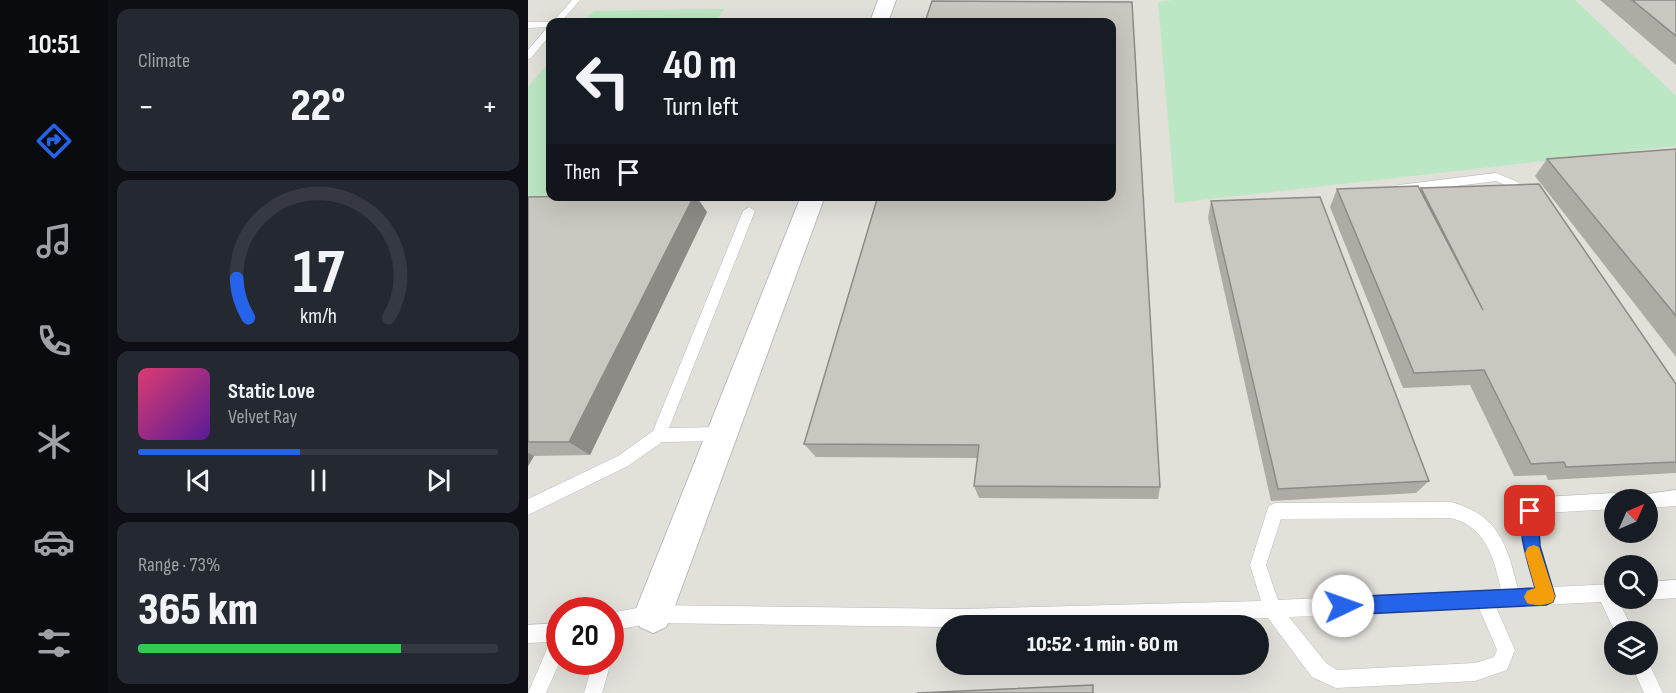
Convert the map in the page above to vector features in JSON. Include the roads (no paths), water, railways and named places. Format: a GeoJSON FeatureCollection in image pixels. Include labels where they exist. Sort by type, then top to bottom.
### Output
{"type":"FeatureCollection","features":[{"type":"Feature","properties":{"kind":"street"},"geometry":{"type":"LineString","coordinates":[[880,18],[887,0]]}},
{"type":"Feature","properties":{"kind":"street"},"geometry":{"type":"LineString","coordinates":[[653,614],[811,201]]}},
{"type":"Feature","properties":{"kind":"lane"},"geometry":{"type":"LineString","coordinates":[[560,18],[576,0]]}},
{"type":"Feature","properties":{"kind":"lane"},"geometry":{"type":"LineString","coordinates":[[528,25],[546,24]]}},
{"type":"Feature","properties":{"kind":"lane"},"geometry":{"type":"LineString","coordinates":[[528,56],[546,35]]}},
{"type":"Feature","properties":{"kind":"lane"},"geometry":{"type":"LineString","coordinates":[[1385,191],[1496,177],[1509,180],[1518,187],[1532,206]]}},
{"type":"Feature","properties":{"kind":"lane"},"geometry":{"type":"LineString","coordinates":[[528,507],[623,461],[659,435],[749,211]]}},
{"type":"Feature","properties":{"kind":"lane"},"geometry":{"type":"LineString","coordinates":[[659,435],[722,434]]}},
{"type":"Feature","properties":{"kind":"lane"},"geometry":{"type":"LineString","coordinates":[[1658,499],[1676,498]]}},
{"type":"Feature","properties":{"kind":"lane"},"geometry":{"type":"LineString","coordinates":[[1546,596],[1532,546],[1530,511],[1544,505],[1604,502]]}},
{"type":"Feature","properties":{"kind":"lane"},"geometry":{"type":"LineString","coordinates":[[1484,599],[1506,651],[1501,664],[1475,672],[1336,679],[1319,670],[1272,609],[1258,565],[1275,511],[1451,510],[1465,512],[1484,524],[1500,555],[1512,598]]}},
{"type":"Feature","properties":{"kind":"lane"},"geometry":{"type":"LineString","coordinates":[[1658,590],[1676,589]]}},
{"type":"Feature","properties":{"kind":"lane"},"geometry":{"type":"LineString","coordinates":[[624,619],[653,614],[963,618],[1272,609],[1604,593]]}},
{"type":"Feature","properties":{"kind":"lane"},"geometry":{"type":"LineString","coordinates":[[528,634],[546,633]]}},
{"type":"Feature","properties":{"kind":"lane"},"geometry":{"type":"LineString","coordinates":[[536,693],[546,670]]}},
{"type":"Feature","properties":{"kind":"lane"},"geometry":{"type":"LineString","coordinates":[[593,693],[598,675]]}},
{"type":"Feature","properties":{"kind":"lane"},"geometry":{"type":"LineString","coordinates":[[1645,675],[1654,693]]}}]}
